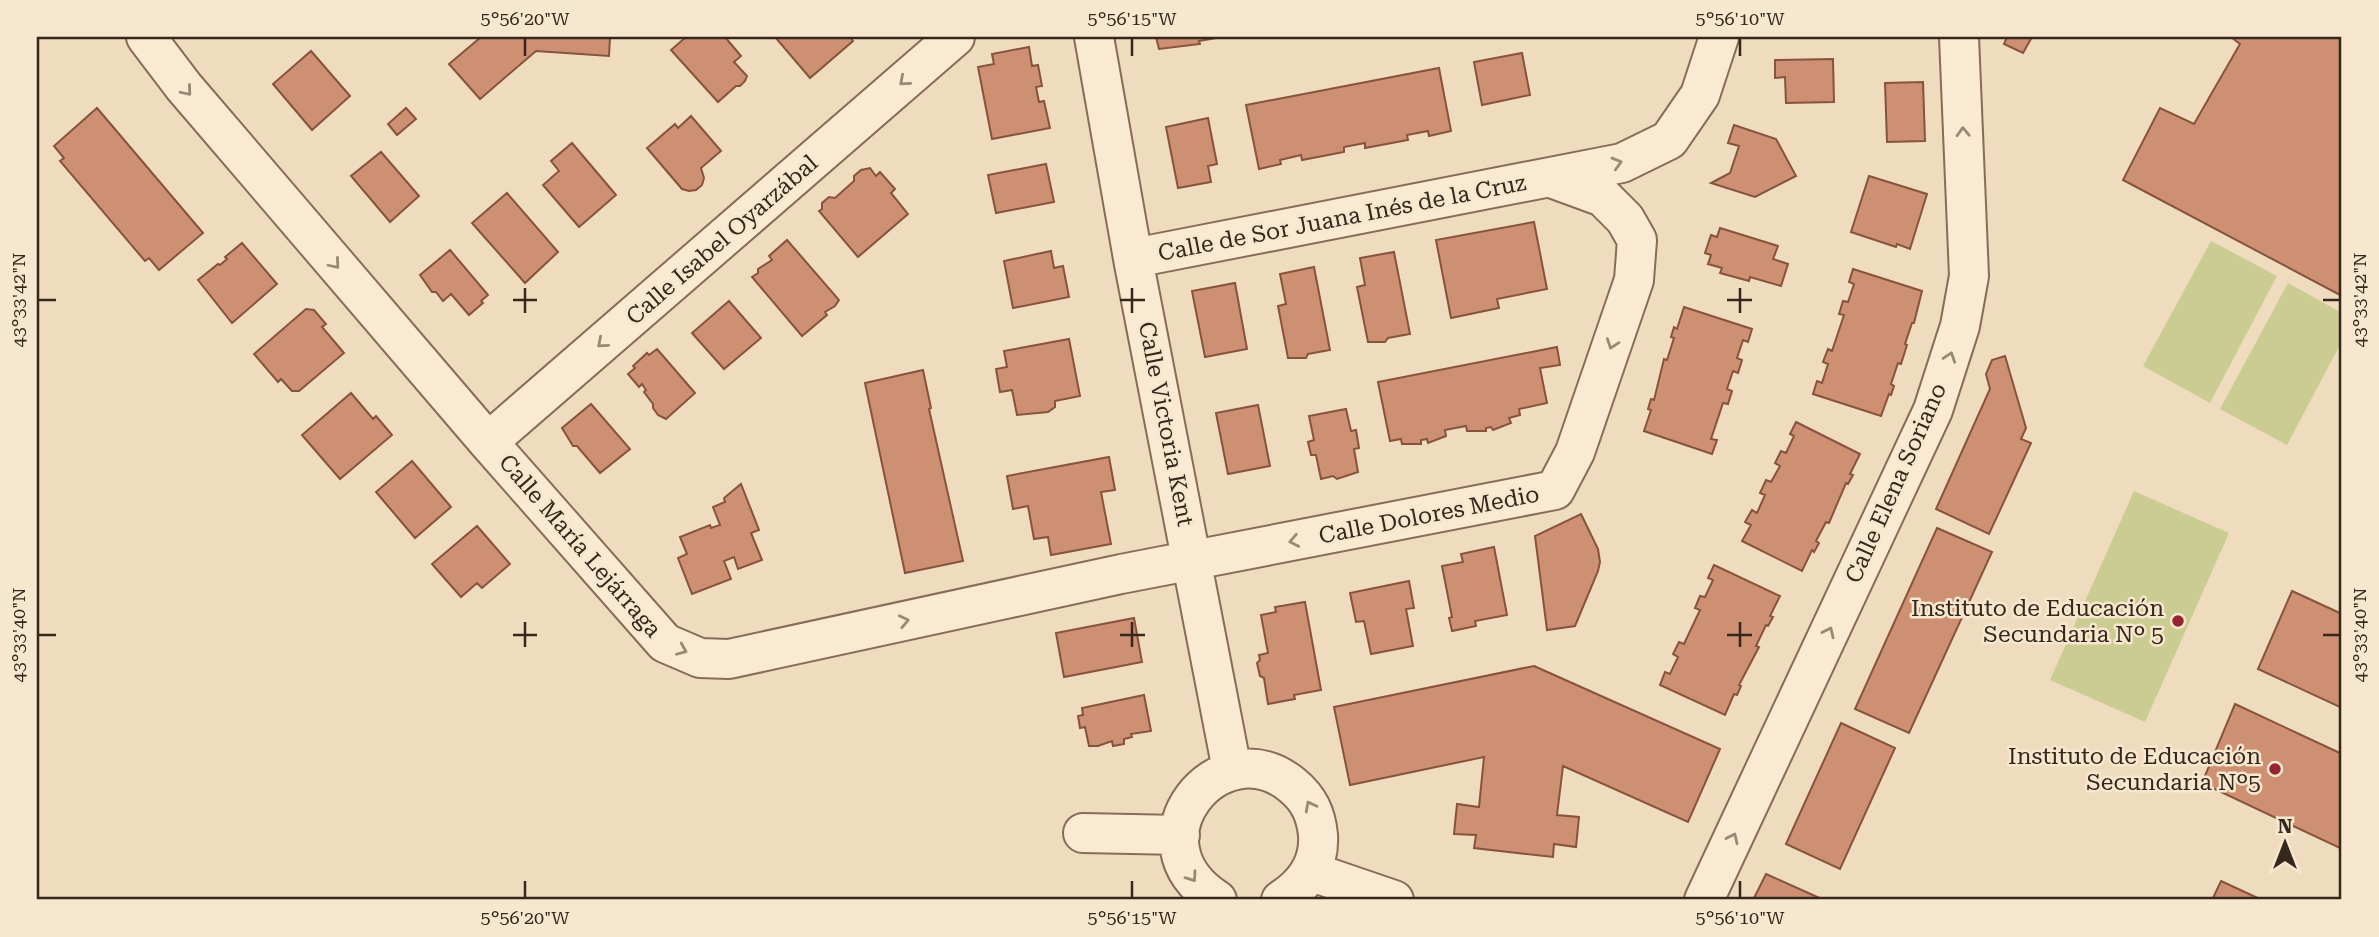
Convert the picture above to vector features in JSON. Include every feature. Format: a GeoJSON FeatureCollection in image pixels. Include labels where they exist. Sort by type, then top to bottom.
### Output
{"type":"FeatureCollection","features":[{"type":"Feature","properties":{"kind":"street","name":"Calle María Lejárraga"},"geometry":{"type":"LineString","coordinates":[[146,37],[184,87],[488,442],[665,643],[700,658],[729,659],[1192,561]]}},
{"type":"Feature","properties":{"kind":"street","name":"Calle Isabel Oyarzábal"},"geometry":{"type":"LineString","coordinates":[[488,442],[955,37]]}},
{"type":"Feature","properties":{"kind":"street","name":"Calle Victoria Kent"},"geometry":{"type":"LineString","coordinates":[[1094,37],[1232,771]]}},
{"type":"Feature","properties":{"kind":"street"},"geometry":{"type":"LineString","coordinates":[[1551,178],[1622,163],[1669,140],[1700,95],[1719,37]]}},
{"type":"Feature","properties":{"kind":"street","name":"Calle Elena Soriano"},"geometry":{"type":"LineString","coordinates":[[1704,900],[1933,410],[1960,326],[1969,276],[1959,37]]}},
{"type":"Feature","properties":{"kind":"street","name":"Calle de Sor Juana Inés de la Cruz"},"geometry":{"type":"LineString","coordinates":[[1134,258],[1551,178]]}},
{"type":"Feature","properties":{"kind":"street","name":"Calle Dolores Medio"},"geometry":{"type":"LineString","coordinates":[[1192,561],[1555,490],[1575,452],[1634,280],[1637,240],[1625,219],[1603,197],[1551,178]]}},
{"type":"Feature","properties":{"kind":"street"},"geometry":{"type":"LineString","coordinates":[[1217,900],[1200,890],[1186,870],[1179,848],[1180,824],[1186,808],[1200,788],[1232,771],[1257,769],[1281,776],[1305,796],[1317,817],[1319,848],[1312,872],[1296,891],[1281,900]]}},
{"type":"Feature","properties":{"kind":"street"},"geometry":{"type":"LineString","coordinates":[[1083,833],[1180,835]]}},
{"type":"Feature","properties":{"kind":"street"},"geometry":{"type":"LineString","coordinates":[[1312,872],[1394,900]]}},
{"type":"Feature","properties":{"kind":"green space"},"geometry":{"type":"Polygon","coordinates":[[[2211,241],[2277,276],[2210,403],[2143,366],[2211,241]]]}},
{"type":"Feature","properties":{"kind":"green space"},"geometry":{"type":"Polygon","coordinates":[[[2288,283],[2342,313],[2342,341],[2287,445],[2220,409],[2288,283]]]}},
{"type":"Feature","properties":{"kind":"green space"},"geometry":{"type":"Polygon","coordinates":[[[2134,491],[2229,533],[2145,722],[2050,680],[2134,491]]]}},
{"type":"Feature","properties":{"kind":"building"},"geometry":{"type":"Polygon","coordinates":[[[481,37],[610,37],[609,56],[536,51],[480,99],[449,64],[481,37]]]}},
{"type":"Feature","properties":{"kind":"building"},"geometry":{"type":"Polygon","coordinates":[[[686,37],[725,37],[741,56],[734,62],[747,76],[745,81],[718,102],[671,50],[686,37]]]}},
{"type":"Feature","properties":{"kind":"building"},"geometry":{"type":"Polygon","coordinates":[[[775,37],[850,37],[853,41],[810,78],[775,37]]]}},
{"type":"Feature","properties":{"kind":"building"},"geometry":{"type":"Polygon","coordinates":[[[1156,37],[1222,37],[1199,41],[1200,44],[1159,49],[1156,37]]]}},
{"type":"Feature","properties":{"kind":"building"},"geometry":{"type":"Polygon","coordinates":[[[2007,37],[2032,37],[2023,53],[2004,44],[2007,37]]]}},
{"type":"Feature","properties":{"kind":"building"},"geometry":{"type":"Polygon","coordinates":[[[2231,37],[2342,37],[2342,296],[2123,180],[2160,108],[2194,124],[2240,44],[2231,37]]]}},
{"type":"Feature","properties":{"kind":"building"},"geometry":{"type":"Polygon","coordinates":[[[1029,47],[1032,66],[1038,65],[1042,86],[1036,87],[1039,102],[1044,101],[1050,128],[992,139],[978,67],[994,64],[992,54],[1029,47]]]}},
{"type":"Feature","properties":{"kind":"building"},"geometry":{"type":"Polygon","coordinates":[[[311,51],[350,96],[312,130],[273,84],[311,51]]]}},
{"type":"Feature","properties":{"kind":"building"},"geometry":{"type":"Polygon","coordinates":[[[1522,53],[1530,95],[1482,105],[1474,62],[1522,53]]]}},
{"type":"Feature","properties":{"kind":"building"},"geometry":{"type":"Polygon","coordinates":[[[1833,59],[1834,102],[1786,103],[1785,77],[1775,78],[1775,60],[1833,59]]]}},
{"type":"Feature","properties":{"kind":"building"},"geometry":{"type":"Polygon","coordinates":[[[1439,68],[1451,131],[1429,136],[1428,131],[1407,135],[1408,140],[1365,148],[1365,143],[1344,147],[1344,152],[1302,160],[1301,155],[1280,160],[1281,164],[1259,169],[1246,105],[1439,68]]]}},
{"type":"Feature","properties":{"kind":"building"},"geometry":{"type":"Polygon","coordinates":[[[1923,82],[1925,141],[1887,142],[1885,83],[1923,82]]]}},
{"type":"Feature","properties":{"kind":"building"},"geometry":{"type":"Polygon","coordinates":[[[97,108],[203,233],[159,270],[149,258],[145,261],[60,161],[64,158],[54,146],[97,108]]]}},
{"type":"Feature","properties":{"kind":"building"},"geometry":{"type":"Polygon","coordinates":[[[406,108],[416,119],[397,135],[388,124],[406,108]]]}},
{"type":"Feature","properties":{"kind":"building"},"geometry":{"type":"Polygon","coordinates":[[[691,116],[721,151],[701,168],[704,178],[702,185],[689,191],[682,189],[647,148],[675,124],[678,128],[691,116]]]}},
{"type":"Feature","properties":{"kind":"building"},"geometry":{"type":"Polygon","coordinates":[[[1208,118],[1217,164],[1208,166],[1211,182],[1178,188],[1166,127],[1208,118]]]}},
{"type":"Feature","properties":{"kind":"building"},"geometry":{"type":"Polygon","coordinates":[[[1734,125],[1776,139],[1796,176],[1755,197],[1711,183],[1730,173],[1739,146],[1728,143],[1734,125]]]}},
{"type":"Feature","properties":{"kind":"building"},"geometry":{"type":"Polygon","coordinates":[[[572,143],[616,195],[579,227],[543,185],[559,171],[551,161],[572,143]]]}},
{"type":"Feature","properties":{"kind":"building"},"geometry":{"type":"Polygon","coordinates":[[[381,152],[419,196],[390,222],[351,176],[381,152]]]}},
{"type":"Feature","properties":{"kind":"building"},"geometry":{"type":"Polygon","coordinates":[[[1046,164],[1054,202],[996,213],[988,175],[1046,164]]]}},
{"type":"Feature","properties":{"kind":"building"},"geometry":{"type":"Polygon","coordinates":[[[870,168],[876,176],[880,172],[895,189],[891,193],[908,214],[858,257],[819,211],[822,209],[822,203],[829,197],[835,198],[854,181],[854,176],[861,170],[870,168]]]}},
{"type":"Feature","properties":{"kind":"building"},"geometry":{"type":"Polygon","coordinates":[[[1869,176],[1927,194],[1910,249],[1851,232],[1869,176]]]}},
{"type":"Feature","properties":{"kind":"building"},"geometry":{"type":"Polygon","coordinates":[[[507,193],[558,252],[525,283],[472,223],[507,193]]]}},
{"type":"Feature","properties":{"kind":"building"},"geometry":{"type":"Polygon","coordinates":[[[1534,222],[1547,289],[1497,299],[1499,308],[1451,318],[1436,240],[1534,222]]]}},
{"type":"Feature","properties":{"kind":"building"},"geometry":{"type":"Polygon","coordinates":[[[1720,228],[1778,246],[1773,259],[1788,264],[1781,286],[1750,277],[1749,281],[1720,273],[1722,268],[1708,264],[1711,255],[1705,253],[1711,235],[1717,237],[1720,228]]]}},
{"type":"Feature","properties":{"kind":"building"},"geometry":{"type":"Polygon","coordinates":[[[787,240],[839,300],[825,312],[827,315],[802,336],[752,277],[758,273],[758,269],[772,260],[769,256],[787,240]]]}},
{"type":"Feature","properties":{"kind":"building"},"geometry":{"type":"Polygon","coordinates":[[[242,243],[277,284],[232,323],[198,280],[220,265],[227,259],[225,257],[242,243]]]}},
{"type":"Feature","properties":{"kind":"building"},"geometry":{"type":"Polygon","coordinates":[[[450,250],[488,295],[469,315],[451,294],[443,301],[436,292],[432,292],[420,275],[450,250]]]}},
{"type":"Feature","properties":{"kind":"building"},"geometry":{"type":"Polygon","coordinates":[[[1051,251],[1054,268],[1063,266],[1069,297],[1013,308],[1004,261],[1051,251]]]}},
{"type":"Feature","properties":{"kind":"building"},"geometry":{"type":"Polygon","coordinates":[[[1394,252],[1410,334],[1388,338],[1385,342],[1368,342],[1357,287],[1365,285],[1360,258],[1394,252]]]}},
{"type":"Feature","properties":{"kind":"building"},"geometry":{"type":"Polygon","coordinates":[[[1314,267],[1330,350],[1308,354],[1306,358],[1288,358],[1278,306],[1286,304],[1280,274],[1314,267]]]}},
{"type":"Feature","properties":{"kind":"building"},"geometry":{"type":"Polygon","coordinates":[[[1853,269],[1922,291],[1901,364],[1898,363],[1891,384],[1894,386],[1881,416],[1813,394],[1817,381],[1822,383],[1828,364],[1823,362],[1828,349],[1832,351],[1844,315],[1839,314],[1843,301],[1848,302],[1854,284],[1849,282],[1853,269]]]}},
{"type":"Feature","properties":{"kind":"building"},"geometry":{"type":"Polygon","coordinates":[[[1235,283],[1247,349],[1205,357],[1192,291],[1235,283]]]}},
{"type":"Feature","properties":{"kind":"building"},"geometry":{"type":"Polygon","coordinates":[[[729,301],[761,338],[724,369],[692,333],[729,301]]]}},
{"type":"Feature","properties":{"kind":"building"},"geometry":{"type":"Polygon","coordinates":[[[1684,307],[1752,329],[1748,342],[1743,340],[1737,358],[1742,360],[1738,373],[1733,371],[1727,389],[1732,391],[1728,404],[1723,403],[1711,439],[1717,440],[1712,454],[1644,431],[1651,410],[1648,409],[1651,399],[1654,400],[1664,359],[1667,360],[1674,338],[1671,337],[1674,327],[1677,329],[1684,307]]]}},
{"type":"Feature","properties":{"kind":"building"},"geometry":{"type":"Polygon","coordinates":[[[306,309],[314,310],[326,324],[322,327],[344,353],[299,391],[292,391],[281,379],[278,382],[254,354],[306,309]]]}},
{"type":"Feature","properties":{"kind":"building"},"geometry":{"type":"Polygon","coordinates":[[[1069,339],[1080,396],[1055,401],[1055,407],[1048,412],[1017,415],[1012,390],[1000,392],[996,369],[1007,367],[1004,351],[1069,339]]]}},
{"type":"Feature","properties":{"kind":"building"},"geometry":{"type":"Polygon","coordinates":[[[1557,347],[1560,365],[1540,368],[1547,403],[1519,409],[1520,415],[1509,418],[1511,423],[1493,430],[1491,427],[1486,428],[1486,431],[1467,431],[1466,426],[1445,430],[1446,436],[1428,443],[1427,439],[1421,440],[1421,444],[1402,444],[1401,439],[1390,441],[1378,382],[1557,347]]]}},
{"type":"Feature","properties":{"kind":"building"},"geometry":{"type":"Polygon","coordinates":[[[657,349],[695,393],[666,419],[658,415],[653,408],[642,384],[639,387],[628,374],[647,353],[649,355],[657,349]]]}},
{"type":"Feature","properties":{"kind":"building"},"geometry":{"type":"Polygon","coordinates":[[[2005,356],[2026,428],[2021,439],[2031,443],[1989,534],[1936,509],[1990,389],[1986,374],[1992,360],[2005,356]]]}},
{"type":"Feature","properties":{"kind":"building"},"geometry":{"type":"Polygon","coordinates":[[[923,370],[931,408],[929,409],[963,561],[905,573],[865,383],[923,370]]]}},
{"type":"Feature","properties":{"kind":"building"},"geometry":{"type":"Polygon","coordinates":[[[351,393],[373,419],[376,416],[392,435],[340,479],[302,435],[351,393]]]}},
{"type":"Feature","properties":{"kind":"building"},"geometry":{"type":"Polygon","coordinates":[[[591,404],[630,449],[600,473],[577,446],[573,446],[562,428],[591,404]]]}},
{"type":"Feature","properties":{"kind":"building"},"geometry":{"type":"Polygon","coordinates":[[[1258,405],[1270,466],[1228,474],[1216,413],[1258,405]]]}},
{"type":"Feature","properties":{"kind":"building"},"geometry":{"type":"Polygon","coordinates":[[[1346,409],[1351,431],[1356,430],[1359,448],[1354,449],[1358,472],[1337,479],[1333,476],[1321,479],[1316,455],[1311,455],[1308,442],[1314,440],[1309,416],[1346,409]]]}},
{"type":"Feature","properties":{"kind":"building"},"geometry":{"type":"Polygon","coordinates":[[[1796,422],[1860,454],[1850,474],[1853,475],[1848,484],[1846,483],[1829,523],[1826,522],[1816,541],[1819,543],[1814,552],[1812,550],[1802,571],[1742,541],[1751,525],[1745,522],[1752,510],[1757,513],[1765,495],[1760,493],[1766,480],[1771,482],[1780,466],[1775,463],[1781,451],[1786,453],[1794,436],[1790,434],[1796,422]]]}},
{"type":"Feature","properties":{"kind":"building"},"geometry":{"type":"Polygon","coordinates":[[[1109,457],[1115,490],[1101,492],[1111,544],[1051,555],[1048,537],[1034,539],[1028,506],[1013,509],[1007,476],[1109,457]]]}},
{"type":"Feature","properties":{"kind":"building"},"geometry":{"type":"Polygon","coordinates":[[[412,461],[451,507],[415,538],[376,492],[412,461]]]}},
{"type":"Feature","properties":{"kind":"building"},"geometry":{"type":"Polygon","coordinates":[[[741,484],[759,530],[751,533],[762,560],[738,569],[734,557],[724,561],[731,579],[692,594],[678,558],[687,554],[680,537],[710,525],[711,528],[720,525],[713,507],[725,502],[724,498],[741,484]]]}},
{"type":"Feature","properties":{"kind":"building"},"geometry":{"type":"Polygon","coordinates":[[[1581,514],[1598,549],[1598,571],[1575,626],[1547,630],[1535,536],[1581,514]]]}},
{"type":"Feature","properties":{"kind":"building"},"geometry":{"type":"Polygon","coordinates":[[[477,526],[510,564],[482,588],[477,583],[461,597],[432,564],[477,526]]]}},
{"type":"Feature","properties":{"kind":"building"},"geometry":{"type":"Polygon","coordinates":[[[1937,528],[1992,552],[1909,733],[1855,709],[1937,528]]]}},
{"type":"Feature","properties":{"kind":"building"},"geometry":{"type":"Polygon","coordinates":[[[1494,547],[1507,615],[1475,621],[1476,626],[1452,631],[1449,618],[1452,617],[1442,566],[1463,562],[1461,554],[1494,547]]]}},
{"type":"Feature","properties":{"kind":"building"},"geometry":{"type":"Polygon","coordinates":[[[1714,565],[1780,596],[1770,616],[1773,617],[1768,626],[1766,625],[1756,646],[1759,647],[1739,685],[1741,686],[1737,695],[1734,694],[1725,715],[1660,685],[1665,672],[1670,674],[1678,657],[1673,654],[1679,642],[1684,644],[1700,610],[1695,608],[1700,596],[1705,597],[1713,580],[1708,578],[1714,565]]]}},
{"type":"Feature","properties":{"kind":"building"},"geometry":{"type":"Polygon","coordinates":[[[1409,581],[1414,608],[1406,609],[1413,646],[1371,654],[1364,621],[1356,622],[1350,593],[1409,581]]]}},
{"type":"Feature","properties":{"kind":"building","name":"Instituto de Educación Secundaria Nº5"},"geometry":{"type":"Polygon","coordinates":[[[2292,591],[2342,614],[2342,708],[2258,669],[2292,591]]]}},
{"type":"Feature","properties":{"kind":"building"},"geometry":{"type":"Polygon","coordinates":[[[1305,602],[1321,690],[1268,704],[1264,678],[1260,676],[1257,663],[1260,660],[1259,655],[1268,653],[1261,615],[1276,612],[1275,607],[1305,602]]]}},
{"type":"Feature","properties":{"kind":"building"},"geometry":{"type":"Polygon","coordinates":[[[1134,618],[1142,662],[1064,677],[1056,633],[1134,618]]]}},
{"type":"Feature","properties":{"kind":"building"},"geometry":{"type":"Polygon","coordinates":[[[1534,666],[1720,749],[1688,822],[1563,766],[1557,815],[1579,817],[1576,847],[1554,844],[1553,857],[1474,848],[1476,835],[1454,834],[1457,804],[1479,807],[1484,757],[1350,785],[1334,707],[1534,666]]]}},
{"type":"Feature","properties":{"kind":"building"},"geometry":{"type":"Polygon","coordinates":[[[1144,695],[1151,731],[1131,734],[1132,737],[1124,739],[1124,744],[1113,746],[1112,741],[1089,746],[1085,727],[1080,728],[1078,716],[1083,715],[1082,708],[1144,695]]]}},
{"type":"Feature","properties":{"kind":"building","name":"Instituto de Educación Secundaria Nº5"},"geometry":{"type":"Polygon","coordinates":[[[2235,704],[2342,754],[2342,849],[2202,783],[2235,704]]]}},
{"type":"Feature","properties":{"kind":"building"},"geometry":{"type":"Polygon","coordinates":[[[1841,723],[1895,748],[1840,869],[1786,844],[1841,723]]]}},
{"type":"Feature","properties":{"kind":"building"},"geometry":{"type":"Polygon","coordinates":[[[1766,874],[1824,900],[1753,900],[1766,874]]]}},
{"type":"Feature","properties":{"kind":"building"},"geometry":{"type":"Polygon","coordinates":[[[2221,881],[2262,900],[2212,900],[2221,881]]]}},
{"type":"Feature","properties":{"kind":"place","name":"Instituto de Educación Secundaria Nº 5"},"geometry":{"type":"Point","coordinates":[2178,621]}},
{"type":"Feature","properties":{"kind":"place","name":"Instituto de Educación Secundaria Nº5"},"geometry":{"type":"Point","coordinates":[2275,769]}}]}
